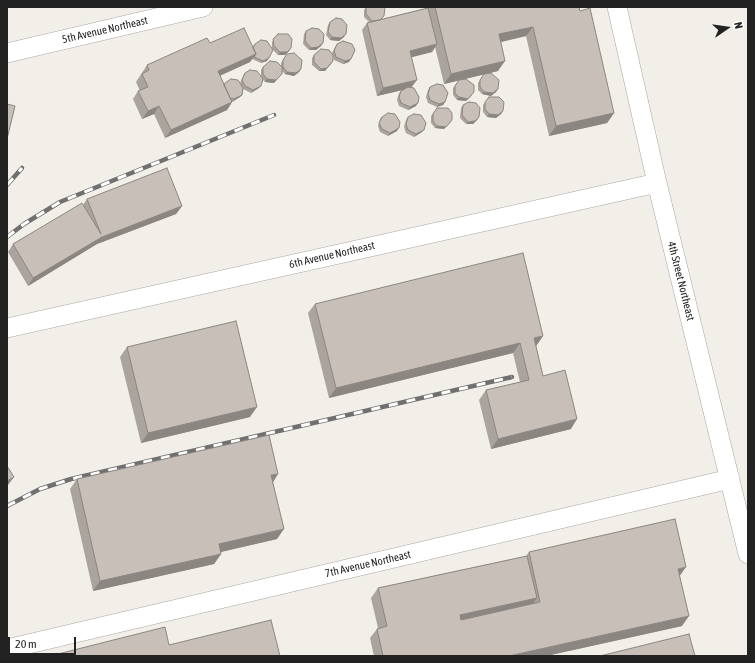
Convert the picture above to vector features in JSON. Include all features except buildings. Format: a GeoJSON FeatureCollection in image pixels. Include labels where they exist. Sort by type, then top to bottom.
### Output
{"type":"FeatureCollection","features":[{"type":"Feature","properties":{"kind":"street","name":"5th Avenue Northeast"},"geometry":{"type":"LineString","coordinates":[[7,52],[203,7]]}},
{"type":"Feature","properties":{"kind":"street","name":"4th Street Northeast"},"geometry":{"type":"LineString","coordinates":[[617,7],[657,182],[748,554]]}},
{"type":"Feature","properties":{"kind":"street","name":"6th Avenue Northeast"},"geometry":{"type":"LineString","coordinates":[[7,328],[657,182]]}},
{"type":"Feature","properties":{"kind":"street","name":"7th Avenue Northeast"},"geometry":{"type":"LineString","coordinates":[[7,649],[730,479]]}},
{"type":"Feature","properties":{"kind":"railway"},"geometry":{"type":"LineString","coordinates":[[7,237],[24,224],[60,202],[274,115]]}},
{"type":"Feature","properties":{"kind":"railway"},"geometry":{"type":"LineString","coordinates":[[7,185],[22,168]]}},
{"type":"Feature","properties":{"kind":"railway"},"geometry":{"type":"LineString","coordinates":[[7,506],[40,489],[71,479],[512,377]]}}]}
